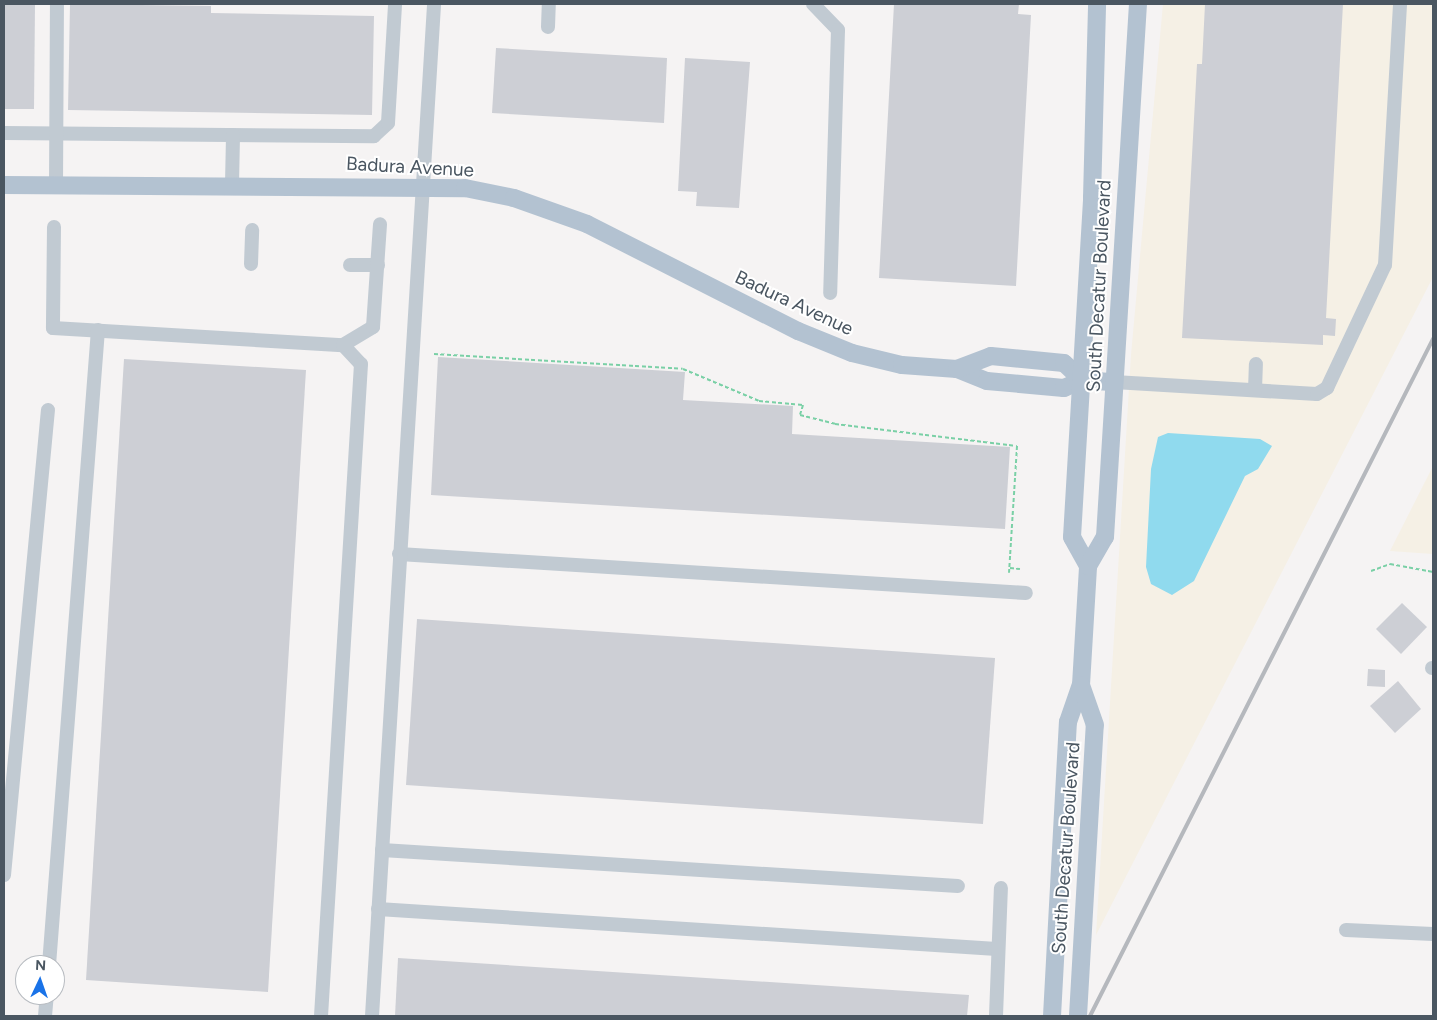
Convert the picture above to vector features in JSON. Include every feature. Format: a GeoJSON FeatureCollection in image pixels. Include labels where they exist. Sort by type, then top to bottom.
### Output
{"type":"FeatureCollection","features":[{"type":"Feature","properties":{"kind":"main road","name":"South Decatur Boulevard"},"geometry":{"type":"LineString","coordinates":[[1088,566],[1072,537],[1082,380],[1097,4]]}},
{"type":"Feature","properties":{"kind":"main road","name":"South Decatur Boulevard"},"geometry":{"type":"LineString","coordinates":[[1052,1016],[1068,722],[1081,685],[1088,566],[1105,537],[1138,4]]}},
{"type":"Feature","properties":{"kind":"main road","name":"Badura Avenue"},"geometry":{"type":"LineString","coordinates":[[4,185],[421,185],[514,198],[587,224],[798,331],[852,353],[902,365],[957,370],[987,381],[1064,388],[1082,380],[1114,382]]}},
{"type":"Feature","properties":{"kind":"main road","name":"Badura Avenue"},"geometry":{"type":"LineString","coordinates":[[957,370],[991,356],[1064,363],[1082,380]]}},
{"type":"Feature","properties":{"kind":"main road","name":"South Decatur Boulevard"},"geometry":{"type":"LineString","coordinates":[[1078,1016],[1095,725],[1081,685]]}},
{"type":"Feature","properties":{"kind":"street"},"geometry":{"type":"LineString","coordinates":[[56,186],[57,4]]}},
{"type":"Feature","properties":{"kind":"street"},"geometry":{"type":"LineString","coordinates":[[4,133],[374,136],[388,123],[395,4]]}},
{"type":"Feature","properties":{"kind":"street"},"geometry":{"type":"LineString","coordinates":[[372,1016],[421,185],[434,4]]}},
{"type":"Feature","properties":{"kind":"street"},"geometry":{"type":"LineString","coordinates":[[548,27],[549,4]]}},
{"type":"Feature","properties":{"kind":"street"},"geometry":{"type":"LineString","coordinates":[[813,4],[838,30],[830,293]]}},
{"type":"Feature","properties":{"kind":"street","name":"Badura Avenue"},"geometry":{"type":"LineString","coordinates":[[1114,382],[1317,394],[1327,388],[1385,266],[1400,4]]}},
{"type":"Feature","properties":{"kind":"street"},"geometry":{"type":"LineString","coordinates":[[232,184],[233,134]]}},
{"type":"Feature","properties":{"kind":"street"},"geometry":{"type":"LineString","coordinates":[[54,227],[52,328],[344,344],[373,327],[380,224]]}},
{"type":"Feature","properties":{"kind":"street"},"geometry":{"type":"LineString","coordinates":[[251,264],[252,230]]}},
{"type":"Feature","properties":{"kind":"street"},"geometry":{"type":"LineString","coordinates":[[350,265],[378,265]]}},
{"type":"Feature","properties":{"kind":"street"},"geometry":{"type":"LineString","coordinates":[[50,955],[98,330]]}},
{"type":"Feature","properties":{"kind":"street"},"geometry":{"type":"LineString","coordinates":[[321,1016],[361,364],[344,344]]}},
{"type":"Feature","properties":{"kind":"street"},"geometry":{"type":"LineString","coordinates":[[1254,390],[1256,364]]}},
{"type":"Feature","properties":{"kind":"street"},"geometry":{"type":"LineString","coordinates":[[4,874],[48,410]]}},
{"type":"Feature","properties":{"kind":"street"},"geometry":{"type":"LineString","coordinates":[[399,554],[1026,593]]}},
{"type":"Feature","properties":{"kind":"street"},"geometry":{"type":"LineString","coordinates":[[382,850],[958,886]]}},
{"type":"Feature","properties":{"kind":"street"},"geometry":{"type":"LineString","coordinates":[[996,1016],[997,949],[1001,888]]}},
{"type":"Feature","properties":{"kind":"street"},"geometry":{"type":"LineString","coordinates":[[378,909],[997,949]]}},
{"type":"Feature","properties":{"kind":"street"},"geometry":{"type":"LineString","coordinates":[[1346,930],[1433,934]]}},
{"type":"Feature","properties":{"kind":"path"},"geometry":{"type":"LineString","coordinates":[[434,354],[682,369],[759,401],[803,405],[800,415],[835,424],[1017,446],[1009,573]]}},
{"type":"Feature","properties":{"kind":"path"},"geometry":{"type":"LineString","coordinates":[[1371,571],[1390,564],[1433,572]]}},
{"type":"Feature","properties":{"kind":"path"},"geometry":{"type":"LineString","coordinates":[[1009,568],[1020,569]]}},
{"type":"Feature","properties":{"kind":"sand"},"geometry":{"type":"Polygon","coordinates":[[[1163,4],[1433,4],[1433,277],[1096,935],[1131,355],[1163,4]]]}},
{"type":"Feature","properties":{"kind":"sand"},"geometry":{"type":"Polygon","coordinates":[[[1433,466],[1433,554],[1390,551],[1433,466]]]}},
{"type":"Feature","properties":{"kind":"water"},"geometry":{"type":"Polygon","coordinates":[[[1168,433],[1260,439],[1272,446],[1258,469],[1245,476],[1194,581],[1172,595],[1151,584],[1146,567],[1151,469],[1158,437],[1168,433]]]}},
{"type":"Feature","properties":{"kind":"building"},"geometry":{"type":"Polygon","coordinates":[[[4,4],[35,4],[34,109],[4,109],[4,4]]]}},
{"type":"Feature","properties":{"kind":"building"},"geometry":{"type":"Polygon","coordinates":[[[70,4],[211,6],[211,13],[374,16],[372,115],[68,110],[70,4]]]}},
{"type":"Feature","properties":{"kind":"building"},"geometry":{"type":"Polygon","coordinates":[[[894,4],[1019,4],[1018,14],[1031,15],[1016,286],[879,278],[894,4]]]}},
{"type":"Feature","properties":{"kind":"building"},"geometry":{"type":"Polygon","coordinates":[[[1205,4],[1343,4],[1326,318],[1336,319],[1335,336],[1323,335],[1323,345],[1182,338],[1197,64],[1202,64],[1205,4]]]}},
{"type":"Feature","properties":{"kind":"building"},"geometry":{"type":"Polygon","coordinates":[[[496,48],[667,58],[664,123],[492,113],[496,48]]]}},
{"type":"Feature","properties":{"kind":"building"},"geometry":{"type":"Polygon","coordinates":[[[685,58],[750,62],[739,208],[696,206],[697,192],[678,191],[685,58]]]}},
{"type":"Feature","properties":{"kind":"building"},"geometry":{"type":"Polygon","coordinates":[[[438,357],[685,372],[683,400],[793,406],[792,434],[1010,447],[1005,529],[431,495],[438,357]]]}},
{"type":"Feature","properties":{"kind":"building"},"geometry":{"type":"Polygon","coordinates":[[[124,359],[306,370],[268,992],[86,980],[124,359]]]}},
{"type":"Feature","properties":{"kind":"building"},"geometry":{"type":"Polygon","coordinates":[[[1402,603],[1427,627],[1401,654],[1376,629],[1402,603]]]}},
{"type":"Feature","properties":{"kind":"building"},"geometry":{"type":"Polygon","coordinates":[[[417,619],[995,658],[983,824],[406,785],[417,619]]]}},
{"type":"Feature","properties":{"kind":"building"},"geometry":{"type":"Polygon","coordinates":[[[1368,669],[1385,670],[1385,687],[1367,686],[1368,669]]]}},
{"type":"Feature","properties":{"kind":"building"},"geometry":{"type":"Polygon","coordinates":[[[1398,681],[1421,709],[1395,733],[1370,706],[1398,681]]]}},
{"type":"Feature","properties":{"kind":"building"},"geometry":{"type":"Polygon","coordinates":[[[398,958],[969,995],[967,1016],[395,1016],[398,958]]]}},
{"type":"Feature","properties":{"kind":"railway"},"geometry":{"type":"LineString","coordinates":[[1090,1016],[1433,339]]}}]}
